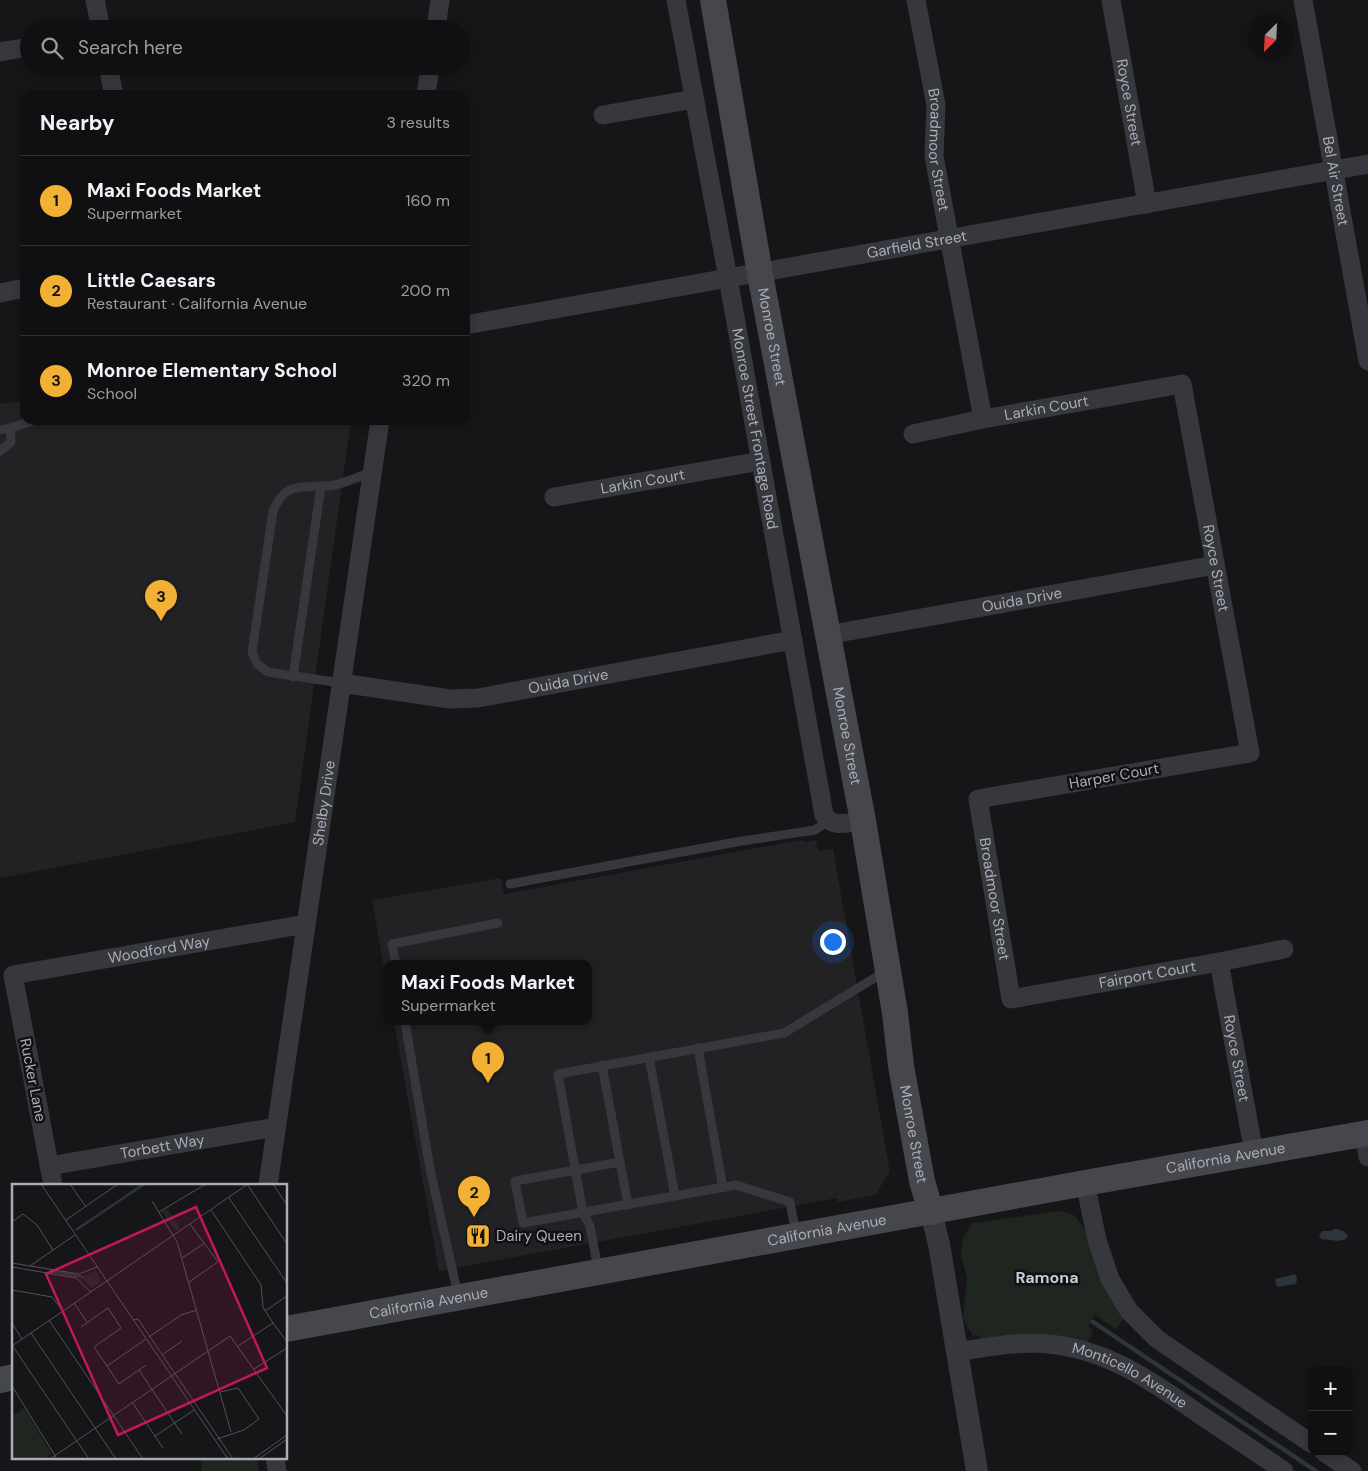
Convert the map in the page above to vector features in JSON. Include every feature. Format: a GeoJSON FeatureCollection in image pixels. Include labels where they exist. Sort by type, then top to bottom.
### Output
{"type":"FeatureCollection","features":[{"type":"Feature","properties":{"kind":"main road","name":"Monroe Street"},"geometry":{"type":"LineString","coordinates":[[713,0],[760,274],[863,820],[922,1181],[931,1212]]}},
{"type":"Feature","properties":{"kind":"main road","name":"California Avenue"},"geometry":{"type":"LineString","coordinates":[[288,1329],[1254,1153],[1367,1141]]}},
{"type":"Feature","properties":{"kind":"street"},"geometry":{"type":"LineString","coordinates":[[95,0],[99,20]]}},
{"type":"Feature","properties":{"kind":"street"},"geometry":{"type":"LineString","coordinates":[[437,20],[440,0]]}},
{"type":"Feature","properties":{"kind":"street","name":"Monroe Street Frontage Road"},"geometry":{"type":"LineString","coordinates":[[676,0],[794,640],[824,816],[828,822]]}},
{"type":"Feature","properties":{"kind":"street","name":"Broadmoor Street"},"geometry":{"type":"LineString","coordinates":[[916,0],[936,105],[934,156],[982,420]]}},
{"type":"Feature","properties":{"kind":"street","name":"Royce Street"},"geometry":{"type":"LineString","coordinates":[[1111,0],[1147,204]]}},
{"type":"Feature","properties":{"kind":"street","name":"Bel Air Street"},"geometry":{"type":"LineString","coordinates":[[1303,0],[1368,361]]}},
{"type":"Feature","properties":{"kind":"street"},"geometry":{"type":"LineString","coordinates":[[0,52],[20,49]]}},
{"type":"Feature","properties":{"kind":"street"},"geometry":{"type":"LineString","coordinates":[[110,75],[113,90]]}},
{"type":"Feature","properties":{"kind":"street"},"geometry":{"type":"LineString","coordinates":[[427,90],[429,75]]}},
{"type":"Feature","properties":{"kind":"street"},"geometry":{"type":"LineString","coordinates":[[603,115],[694,99]]}},
{"type":"Feature","properties":{"kind":"street","name":"Garfield Street"},"geometry":{"type":"LineString","coordinates":[[470,324],[728,278],[760,274],[1368,164]]}},
{"type":"Feature","properties":{"kind":"street"},"geometry":{"type":"LineString","coordinates":[[0,293],[20,289]]}},
{"type":"Feature","properties":{"kind":"street","name":"Royce Street"},"geometry":{"type":"LineString","coordinates":[[1182,384],[1250,753]]}},
{"type":"Feature","properties":{"kind":"street","name":"Larkin Court"},"geometry":{"type":"LineString","coordinates":[[913,434],[1182,384]]}},
{"type":"Feature","properties":{"kind":"street","name":"Shelby Drive"},"geometry":{"type":"LineString","coordinates":[[268,1184],[379,425]]}},
{"type":"Feature","properties":{"kind":"street","name":"Larkin Court"},"geometry":{"type":"LineString","coordinates":[[554,497],[761,461]]}},
{"type":"Feature","properties":{"kind":"street","name":"Ouida Drive"},"geometry":{"type":"LineString","coordinates":[[827,635],[1215,565]]}},
{"type":"Feature","properties":{"kind":"street","name":"Ouida Drive"},"geometry":{"type":"LineString","coordinates":[[341,684],[450,700],[478,698],[794,640]]}},
{"type":"Feature","properties":{"kind":"street","name":"Harper Court"},"geometry":{"type":"LineString","coordinates":[[978,799],[1250,753]]}},
{"type":"Feature","properties":{"kind":"street","name":"Broadmoor Street"},"geometry":{"type":"LineString","coordinates":[[978,799],[1011,999]]}},
{"type":"Feature","properties":{"kind":"street"},"geometry":{"type":"LineString","coordinates":[[828,822],[834,824],[863,820]]}},
{"type":"Feature","properties":{"kind":"street","name":"Woodford Way"},"geometry":{"type":"LineString","coordinates":[[13,976],[306,924]]}},
{"type":"Feature","properties":{"kind":"street","name":"Fairport Court"},"geometry":{"type":"LineString","coordinates":[[1011,999],[1284,949]]}},
{"type":"Feature","properties":{"kind":"street","name":"Royce Street"},"geometry":{"type":"LineString","coordinates":[[1219,962],[1254,1153]]}},
{"type":"Feature","properties":{"kind":"street","name":"Rucker Lane"},"geometry":{"type":"LineString","coordinates":[[13,976],[53,1184]]}},
{"type":"Feature","properties":{"kind":"street","name":"Torbett Way"},"geometry":{"type":"LineString","coordinates":[[49,1166],[276,1127]]}},
{"type":"Feature","properties":{"kind":"street"},"geometry":{"type":"LineString","coordinates":[[1085,1183],[1097,1240],[1110,1278],[1129,1311],[1156,1339],[1308,1441]]}},
{"type":"Feature","properties":{"kind":"street","name":"Monroe Street"},"geometry":{"type":"LineString","coordinates":[[931,1212],[939,1244],[977,1471]]}},
{"type":"Feature","properties":{"kind":"street","name":"Monticello Avenue"},"geometry":{"type":"LineString","coordinates":[[956,1352],[1029,1342],[1086,1351],[1118,1364],[1152,1382],[1284,1471]]}},
{"type":"Feature","properties":{"kind":"street"},"geometry":{"type":"LineString","coordinates":[[1330,1456],[1352,1471]]}},
{"type":"Feature","properties":{"kind":"street"},"geometry":{"type":"LineString","coordinates":[[275,1458],[278,1471]]}},
{"type":"Feature","properties":{"kind":"lane"},"geometry":{"type":"LineString","coordinates":[[0,430],[20,425]]}},
{"type":"Feature","properties":{"kind":"lane"},"geometry":{"type":"LineString","coordinates":[[0,451],[11,442],[10,428]]}},
{"type":"Feature","properties":{"kind":"lane"},"geometry":{"type":"LineString","coordinates":[[341,684],[268,672],[257,664],[252,652],[273,511],[278,500],[285,492],[298,486],[335,485],[372,472]]}},
{"type":"Feature","properties":{"kind":"lane"},"geometry":{"type":"LineString","coordinates":[[293,677],[321,486]]}},
{"type":"Feature","properties":{"kind":"lane"},"geometry":{"type":"LineString","coordinates":[[510,884],[736,842],[815,830],[828,822]]}},
{"type":"Feature","properties":{"kind":"lane"},"geometry":{"type":"LineString","coordinates":[[395,960],[392,944],[498,923]]}},
{"type":"Feature","properties":{"kind":"lane"},"geometry":{"type":"LineString","coordinates":[[599,1272],[590,1226],[583,1213],[558,1074],[784,1033],[888,969]]}},
{"type":"Feature","properties":{"kind":"lane"},"geometry":{"type":"LineString","coordinates":[[406,1025],[430,1169],[458,1298]]}},
{"type":"Feature","properties":{"kind":"lane"},"geometry":{"type":"LineString","coordinates":[[698,1048],[723,1188]]}},
{"type":"Feature","properties":{"kind":"lane"},"geometry":{"type":"LineString","coordinates":[[649,1057],[675,1196]]}},
{"type":"Feature","properties":{"kind":"lane"},"geometry":{"type":"LineString","coordinates":[[602,1065],[628,1205]]}},
{"type":"Feature","properties":{"kind":"lane"},"geometry":{"type":"LineString","coordinates":[[620,1162],[515,1181],[523,1224],[736,1185],[790,1202],[796,1236]]}},
{"type":"Feature","properties":{"kind":"shaded area"},"geometry":{"type":"Polygon","coordinates":[[[20,401],[20,425],[350,425],[295,822],[0,878],[0,404],[20,401]]]}},
{"type":"Feature","properties":{"kind":"shaded area"},"geometry":{"type":"Polygon","coordinates":[[[324,425],[344,425],[331,433],[324,425]]]}},
{"type":"Feature","properties":{"kind":"shaded area"},"geometry":{"type":"Polygon","coordinates":[[[801,840],[806,842],[816,840],[818,851],[833,849],[890,1172],[875,1195],[838,1202],[837,1198],[439,1271],[395,1025],[592,1025],[592,960],[384,960],[384,968],[372,900],[501,878],[504,894],[801,840]]]}},
{"type":"Feature","properties":{"kind":"shaded area"},"geometry":{"type":"Polygon","coordinates":[[[1060,1211],[1074,1215],[1085,1230],[1100,1276],[1125,1317],[1116,1329],[1095,1315],[1088,1327],[1093,1330],[1088,1343],[983,1340],[977,1335],[973,1336],[963,1319],[967,1278],[961,1255],[963,1238],[972,1223],[1060,1211]]]}},
{"type":"Feature","properties":{"kind":"shaded area"},"geometry":{"type":"Polygon","coordinates":[[[1335,1229],[1345,1233],[1348,1236],[1346,1239],[1338,1241],[1321,1239],[1319,1236],[1322,1231],[1335,1229]]]}},
{"type":"Feature","properties":{"kind":"shaded area"},"geometry":{"type":"Polygon","coordinates":[[[1295,1274],[1296,1284],[1277,1287],[1275,1279],[1295,1274]]]}},
{"type":"Feature","properties":{"kind":"shaded area"},"geometry":{"type":"Polygon","coordinates":[[[200,1458],[257,1458],[259,1471],[202,1471],[200,1458]]]}},
{"type":"Feature","properties":{"kind":"waterway"},"geometry":{"type":"LineString","coordinates":[[1093,1322],[1316,1471]]}},
{"type":"Feature","properties":{"kind":"place","name":"Monroe Elementary School"},"geometry":{"type":"Point","coordinates":[161,621]}},
{"type":"Feature","properties":{"kind":"place","name":"Maxi Foods Market"},"geometry":{"type":"Point","coordinates":[488,1083]}},
{"type":"Feature","properties":{"kind":"place","name":"Little Caesars"},"geometry":{"type":"Point","coordinates":[474,1217]}},
{"type":"Feature","properties":{"kind":"place","name":"Dairy Queen"},"geometry":{"type":"Point","coordinates":[478,1236]}},
{"type":"Feature","properties":{"kind":"district","name":"Ramona"},"geometry":{"type":"Point","coordinates":[1047,1277]}}]}
